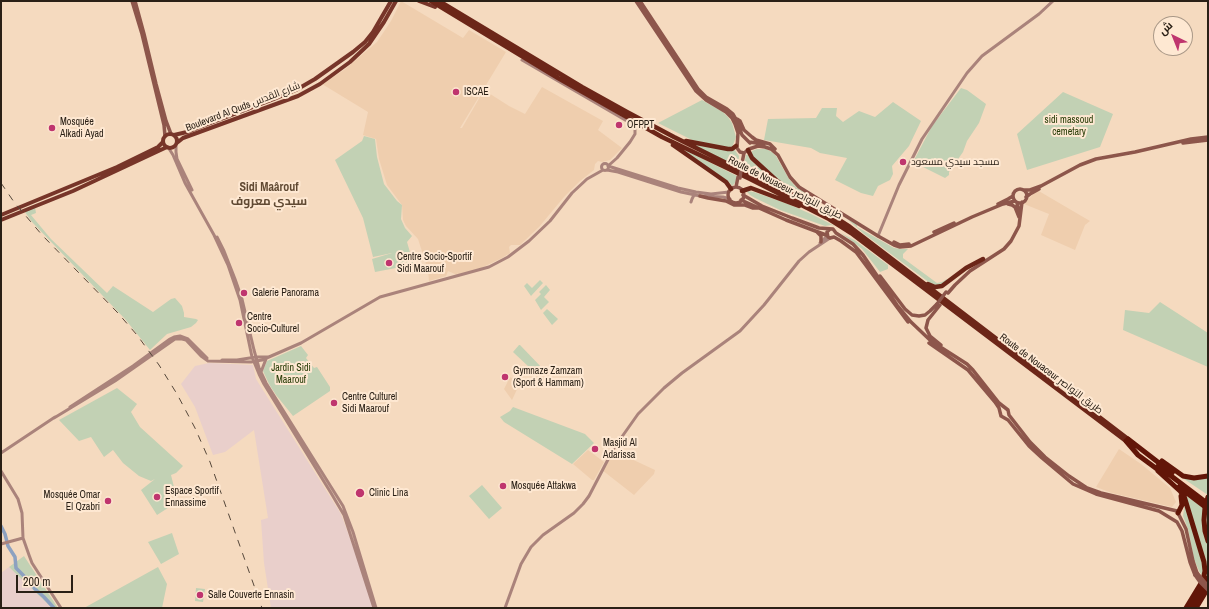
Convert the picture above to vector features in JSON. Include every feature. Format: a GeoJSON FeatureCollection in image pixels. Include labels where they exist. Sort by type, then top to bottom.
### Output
{"type":"FeatureCollection","features":[{"type":"Feature","properties":{"kind":"highway"},"geometry":{"type":"LineString","coordinates":[[426,1],[522,60],[547,72]]}},
{"type":"Feature","properties":{"kind":"highway","name":"Route de Nouaceur طريق النواصر"},"geometry":{"type":"LineString","coordinates":[[431,1],[547,72],[662,137],[816,212],[851,233],[1127,440]]}},
{"type":"Feature","properties":{"kind":"highway","name":"Route de Nouaceur طريق النواصر"},"geometry":{"type":"LineString","coordinates":[[439,1],[597,95],[674,137],[822,210],[842,222],[1127,440]]}},
{"type":"Feature","properties":{"kind":"highway"},"geometry":{"type":"LineString","coordinates":[[662,137],[737,190],[750,188],[816,212]]}},
{"type":"Feature","properties":{"kind":"highway"},"geometry":{"type":"LineString","coordinates":[[674,137],[694,143],[728,149],[737,144]]}},
{"type":"Feature","properties":{"kind":"highway"},"geometry":{"type":"LineString","coordinates":[[746,151],[779,183],[802,200]]}},
{"type":"Feature","properties":{"kind":"highway"},"geometry":{"type":"LineString","coordinates":[[913,276],[921,279],[931,286],[940,287],[966,268],[984,259]]}},
{"type":"Feature","properties":{"kind":"highway"},"geometry":{"type":"LineString","coordinates":[[1127,440],[1143,447],[1180,474],[1197,478],[1208,474]]}},
{"type":"Feature","properties":{"kind":"highway"},"geometry":{"type":"LineString","coordinates":[[1127,440],[1138,455],[1208,509]]}},
{"type":"Feature","properties":{"kind":"highway"},"geometry":{"type":"LineString","coordinates":[[1127,440],[1208,504]]}},
{"type":"Feature","properties":{"kind":"highway"},"geometry":{"type":"LineString","coordinates":[[1134,443],[1208,499],[1204,517],[1208,541]]}},
{"type":"Feature","properties":{"kind":"highway"},"geometry":{"type":"LineString","coordinates":[[1158,471],[1181,492],[1205,565],[1205,573],[1202,582],[1186,608]]}},
{"type":"Feature","properties":{"kind":"highway"},"geometry":{"type":"LineString","coordinates":[[1175,486],[1182,501],[1182,508],[1179,514]]}},
{"type":"Feature","properties":{"kind":"highway"},"geometry":{"type":"LineString","coordinates":[[1191,608],[1208,578]]}},
{"type":"Feature","properties":{"kind":"highway"},"geometry":{"type":"LineString","coordinates":[[1197,608],[1208,591]]}},
{"type":"Feature","properties":{"kind":"highway"},"geometry":{"type":"LineString","coordinates":[[1197,608],[1208,591]]}},
{"type":"Feature","properties":{"kind":"main road"},"geometry":{"type":"LineString","coordinates":[[1,220],[73,191],[167,147],[172,148],[177,144],[177,138],[166,124],[144,34],[134,1]]}},
{"type":"Feature","properties":{"kind":"main road"},"geometry":{"type":"LineString","coordinates":[[1,215],[122,164],[161,145],[163,142],[165,136],[164,124],[134,1]]}},
{"type":"Feature","properties":{"kind":"main road","name":"Boulevard Al Quds شارع القدس"},"geometry":{"type":"LineString","coordinates":[[173,134],[187,132],[274,99],[315,80],[365,42],[373,32],[391,1]]}},
{"type":"Feature","properties":{"kind":"main road","name":"Boulevard Al Quds شارع القدس"},"geometry":{"type":"LineString","coordinates":[[177,144],[183,138],[288,100],[320,84],[350,62],[370,44],[397,1]]}},
{"type":"Feature","properties":{"kind":"main road"},"geometry":{"type":"LineString","coordinates":[[418,1],[435,7]]}},
{"type":"Feature","properties":{"kind":"main road"},"geometry":{"type":"LineString","coordinates":[[636,1],[696,91],[706,100],[726,112],[732,118],[736,124],[738,132],[738,150],[746,151],[756,146],[763,146],[773,150],[780,158],[790,177],[800,187],[898,246],[909,247],[1003,204],[1022,202],[1026,200],[1026,197],[1031,193],[1077,168],[1095,161],[1208,139]]}},
{"type":"Feature","properties":{"kind":"main road"},"geometry":{"type":"LineString","coordinates":[[640,1],[698,89],[706,97],[727,109],[735,118],[739,120],[744,130],[752,138],[770,144],[780,153],[791,174],[801,185],[879,235],[897,244],[909,244],[1007,200],[1013,196],[1016,190],[1030,190],[1041,186],[1080,165],[1096,159],[1191,139],[1208,139]]}},
{"type":"Feature","properties":{"kind":"main road"},"geometry":{"type":"LineString","coordinates":[[735,118],[741,133],[749,142],[767,145],[775,149]]}},
{"type":"Feature","properties":{"kind":"main road"},"geometry":{"type":"LineString","coordinates":[[165,136],[173,134]]}},
{"type":"Feature","properties":{"kind":"main road"},"geometry":{"type":"LineString","coordinates":[[737,144],[742,139],[746,139]]}},
{"type":"Feature","properties":{"kind":"main road"},"geometry":{"type":"LineString","coordinates":[[163,142],[167,147]]}},
{"type":"Feature","properties":{"kind":"main road"},"geometry":{"type":"LineString","coordinates":[[749,142],[750,146],[741,163],[737,190],[741,200],[786,220],[813,229],[845,243],[860,256],[900,312],[918,333],[932,345],[964,366],[995,402],[1001,416],[1007,417],[1039,452],[1080,484],[1101,493],[1176,510],[1186,529],[1196,574]]}},
{"type":"Feature","properties":{"kind":"main road"},"geometry":{"type":"LineString","coordinates":[[737,190],[728,196],[734,202],[739,202],[741,200]]}},
{"type":"Feature","properties":{"kind":"main road"},"geometry":{"type":"LineString","coordinates":[[737,190],[762,206],[819,228],[833,229],[836,233],[853,244],[865,255],[909,313],[916,316],[925,315],[938,304]]}},
{"type":"Feature","properties":{"kind":"main road"},"geometry":{"type":"LineString","coordinates":[[1023,190],[1026,197]]}},
{"type":"Feature","properties":{"kind":"main road"},"geometry":{"type":"LineString","coordinates":[[700,196],[726,201],[734,205],[744,204],[753,208],[759,208]]}},
{"type":"Feature","properties":{"kind":"main road"},"geometry":{"type":"LineString","coordinates":[[945,350],[930,336],[926,328],[928,320],[947,292],[962,275],[1000,249],[1010,239],[1016,230],[1019,217],[1016,202],[1013,196]]}},
{"type":"Feature","properties":{"kind":"main road"},"geometry":{"type":"LineString","coordinates":[[947,292],[970,271],[1004,249],[1011,241],[1019,226],[1022,202]]}},
{"type":"Feature","properties":{"kind":"main road"},"geometry":{"type":"LineString","coordinates":[[1003,204],[1010,204],[1014,206],[1019,217]]}},
{"type":"Feature","properties":{"kind":"main road"},"geometry":{"type":"LineString","coordinates":[[813,229],[821,236],[821,242]]}},
{"type":"Feature","properties":{"kind":"main road"},"geometry":{"type":"LineString","coordinates":[[830,229],[826,232],[830,237]]}},
{"type":"Feature","properties":{"kind":"main road"},"geometry":{"type":"LineString","coordinates":[[830,237],[836,233]]}},
{"type":"Feature","properties":{"kind":"main road"},"geometry":{"type":"LineString","coordinates":[[853,244],[863,255],[897,305],[911,322],[928,339],[973,370],[997,401],[1008,410],[1007,417],[1029,446],[1042,458],[1073,484],[1091,493],[1156,510],[1164,513],[1174,520],[1181,528],[1190,562],[1200,582],[1208,591]]}},
{"type":"Feature","properties":{"kind":"main road"},"geometry":{"type":"LineString","coordinates":[[1000,412],[1005,408]]}},
{"type":"Feature","properties":{"kind":"main road"},"geometry":{"type":"LineString","coordinates":[[1169,517],[1170,512],[1173,510]]}},
{"type":"Feature","properties":{"kind":"main road"},"geometry":{"type":"LineString","coordinates":[[1174,520],[1178,518],[1179,514]]}},
{"type":"Feature","properties":{"kind":"street"},"geometry":{"type":"LineString","coordinates":[[879,235],[896,190],[922,139],[967,73],[982,56],[1039,14],[1054,1]]}},
{"type":"Feature","properties":{"kind":"street"},"geometry":{"type":"LineString","coordinates":[[522,60],[635,127],[636,132],[634,137],[622,153],[612,162],[607,165],[602,165],[604,170]]}},
{"type":"Feature","properties":{"kind":"street"},"geometry":{"type":"LineString","coordinates":[[177,144],[176,155],[185,178],[224,251],[235,279],[243,304],[252,351],[250,356],[246,359]]}},
{"type":"Feature","properties":{"kind":"street"},"geometry":{"type":"LineString","coordinates":[[167,147],[172,153],[185,183],[228,265],[240,300],[252,351],[265,384],[339,507],[351,532],[375,608]]}},
{"type":"Feature","properties":{"kind":"street"},"geometry":{"type":"LineString","coordinates":[[607,165],[678,188],[696,192],[716,194],[737,190]]}},
{"type":"Feature","properties":{"kind":"street"},"geometry":{"type":"LineString","coordinates":[[54,418],[115,381],[175,339],[186,340],[201,356],[208,361],[265,358],[301,343],[380,297],[483,269],[498,263],[517,251],[536,234],[550,221],[572,193],[592,177],[604,170],[607,165]]}},
{"type":"Feature","properties":{"kind":"street"},"geometry":{"type":"LineString","coordinates":[[604,170],[618,172],[694,195],[723,197],[730,199]]}},
{"type":"Feature","properties":{"kind":"street"},"geometry":{"type":"LineString","coordinates":[[691,202],[694,195]]}},
{"type":"Feature","properties":{"kind":"street"},"geometry":{"type":"LineString","coordinates":[[818,246],[821,242],[830,237]]}},
{"type":"Feature","properties":{"kind":"street"},"geometry":{"type":"LineString","coordinates":[[505,608],[521,564],[531,547],[543,535],[574,513],[583,504],[589,496],[614,448],[638,414],[664,388],[682,373],[740,331],[764,305],[797,263],[808,252],[830,237]]}},
{"type":"Feature","properties":{"kind":"street"},"geometry":{"type":"LineString","coordinates":[[1,453],[174,337],[180,336],[188,339],[204,357],[209,359],[255,359]]}},
{"type":"Feature","properties":{"kind":"street"},"geometry":{"type":"LineString","coordinates":[[252,351],[265,358]]}},
{"type":"Feature","properties":{"kind":"street"},"geometry":{"type":"LineString","coordinates":[[261,372],[265,358]]}},
{"type":"Feature","properties":{"kind":"street"},"geometry":{"type":"LineString","coordinates":[[255,359],[265,384]]}},
{"type":"Feature","properties":{"kind":"street"},"geometry":{"type":"LineString","coordinates":[[1,472],[18,499],[22,513],[23,538],[32,563],[61,608]]}},
{"type":"Feature","properties":{"kind":"street"},"geometry":{"type":"LineString","coordinates":[[1,544],[23,538]]}},
{"type":"Feature","properties":{"kind":"shaded area"},"geometry":{"type":"Polygon","coordinates":[[[401,1],[463,38],[469,30],[506,52],[460,128],[462,128],[484,90],[525,114],[542,87],[603,121],[598,130],[622,148],[610,160],[602,162],[598,161],[595,164],[594,170],[564,197],[539,227],[520,245],[511,245],[509,247],[510,253],[479,269],[458,275],[458,273],[457,275],[448,271],[446,276],[429,281],[428,270],[418,239],[406,226],[403,220],[402,205],[387,185],[379,159],[376,139],[363,135],[368,112],[322,84],[344,70],[377,42],[391,21],[401,1]]]}},
{"type":"Feature","properties":{"kind":"shaded area"},"geometry":{"type":"Polygon","coordinates":[[[1037,190],[1090,221],[1085,225],[1075,250],[1041,235],[1049,214],[1024,204],[1037,190]]]}},
{"type":"Feature","properties":{"kind":"shaded area"},"geometry":{"type":"Polygon","coordinates":[[[209,363],[253,365],[256,379],[341,514],[376,608],[271,608],[264,563],[261,520],[268,518],[254,430],[225,452],[213,455],[195,407],[181,384],[195,366],[209,363]]]}},
{"type":"Feature","properties":{"kind":"shaded area"},"geometry":{"type":"Polygon","coordinates":[[[510,377],[520,383],[512,400],[504,389],[510,377]]]}},
{"type":"Feature","properties":{"kind":"shaded area"},"geometry":{"type":"Polygon","coordinates":[[[1119,449],[1141,464],[1170,488],[1176,502],[1172,507],[1112,493],[1096,487],[1119,449]]]}},
{"type":"Feature","properties":{"kind":"shaded area"},"geometry":{"type":"Polygon","coordinates":[[[588,450],[604,462],[594,480],[592,480],[573,464],[588,450]]]}},
{"type":"Feature","properties":{"kind":"shaded area"},"geometry":{"type":"Polygon","coordinates":[[[612,453],[625,456],[655,470],[654,474],[634,495],[602,470],[612,453]]]}},
{"type":"Feature","properties":{"kind":"shaded area"},"geometry":{"type":"Polygon","coordinates":[[[9,567],[52,608],[1,608],[1,573],[9,567]]]}},
{"type":"Feature","properties":{"kind":"green space"},"geometry":{"type":"Polygon","coordinates":[[[961,88],[967,90],[986,104],[979,123],[967,141],[963,152],[949,172],[949,175],[945,178],[913,162],[932,126],[961,88]]]}},
{"type":"Feature","properties":{"kind":"green space","name":"sidi massoud cemetary"},"geometry":{"type":"Polygon","coordinates":[[[1063,92],[1113,114],[1100,147],[1027,170],[1017,134],[1063,92]]]}},
{"type":"Feature","properties":{"kind":"green space"},"geometry":{"type":"Polygon","coordinates":[[[702,100],[723,112],[732,123],[736,137],[731,148],[692,140],[658,123],[702,100]]]}},
{"type":"Feature","properties":{"kind":"green space"},"geometry":{"type":"Polygon","coordinates":[[[893,102],[921,121],[909,146],[892,166],[893,174],[890,180],[878,186],[873,196],[861,193],[835,180],[847,158],[820,153],[811,148],[764,140],[768,119],[816,118],[822,108],[837,108],[836,116],[843,122],[859,111],[875,117],[893,102]]]}},
{"type":"Feature","properties":{"kind":"green space"},"geometry":{"type":"Polygon","coordinates":[[[364,136],[375,139],[377,157],[384,184],[402,205],[401,219],[405,228],[412,236],[407,242],[414,266],[408,267],[402,251],[406,266],[375,272],[372,259],[392,253],[373,257],[363,218],[335,160],[362,141],[364,136]]]}},
{"type":"Feature","properties":{"kind":"green space"},"geometry":{"type":"Polygon","coordinates":[[[691,144],[734,149],[739,156],[738,167],[691,144]]]}},
{"type":"Feature","properties":{"kind":"green space"},"geometry":{"type":"Polygon","coordinates":[[[679,147],[737,176],[735,183],[732,186],[730,183],[679,147]]]}},
{"type":"Feature","properties":{"kind":"green space"},"geometry":{"type":"Polygon","coordinates":[[[757,149],[766,149],[772,152],[776,156],[789,179],[797,188],[812,197],[810,200],[780,183],[752,157],[752,151],[757,149]]]}},
{"type":"Feature","properties":{"kind":"green space"},"geometry":{"type":"Polygon","coordinates":[[[746,155],[748,155],[750,159],[775,182],[775,184],[743,169],[746,155]]]}},
{"type":"Feature","properties":{"kind":"green space"},"geometry":{"type":"Polygon","coordinates":[[[748,191],[788,204],[835,226],[825,226],[780,210],[755,198],[747,192],[748,191]]]}},
{"type":"Feature","properties":{"kind":"green space"},"geometry":{"type":"Polygon","coordinates":[[[35,207],[36,213],[31,215],[51,239],[107,293],[113,286],[153,312],[171,299],[175,298],[182,306],[184,317],[198,320],[196,323],[191,327],[167,334],[150,350],[125,319],[32,222],[25,212],[35,207]]]}},
{"type":"Feature","properties":{"kind":"green space"},"geometry":{"type":"Polygon","coordinates":[[[846,218],[857,225],[857,227],[894,248],[908,249],[903,254],[903,258],[937,283],[947,279],[948,281],[938,286],[930,283],[864,234],[846,218]]]}},
{"type":"Feature","properties":{"kind":"green space"},"geometry":{"type":"Polygon","coordinates":[[[841,233],[856,241],[888,265],[888,269],[880,272],[862,249],[841,233]]]}},
{"type":"Feature","properties":{"kind":"green space"},"geometry":{"type":"Polygon","coordinates":[[[540,280],[543,283],[531,296],[524,286],[527,283],[532,288],[540,280]]]}},
{"type":"Feature","properties":{"kind":"green space"},"geometry":{"type":"Polygon","coordinates":[[[546,285],[550,290],[544,297],[549,302],[541,310],[535,300],[541,294],[539,292],[546,285]]]}},
{"type":"Feature","properties":{"kind":"green space"},"geometry":{"type":"Polygon","coordinates":[[[1160,302],[1208,333],[1208,367],[1123,330],[1125,310],[1149,313],[1160,302]]]}},
{"type":"Feature","properties":{"kind":"green space"},"geometry":{"type":"Polygon","coordinates":[[[547,309],[558,319],[552,325],[543,313],[547,309]]]}},
{"type":"Feature","properties":{"kind":"green space"},"geometry":{"type":"Polygon","coordinates":[[[519,345],[544,370],[530,368],[513,352],[519,345]]]}},
{"type":"Feature","properties":{"kind":"green space","name":"Jardin Sidi Maarouf"},"geometry":{"type":"Polygon","coordinates":[[[301,346],[308,355],[306,358],[314,368],[317,367],[330,387],[330,391],[293,416],[276,395],[263,371],[267,361],[301,346]]]}},
{"type":"Feature","properties":{"kind":"green space"},"geometry":{"type":"Polygon","coordinates":[[[117,388],[137,404],[131,412],[140,427],[183,466],[176,473],[171,475],[174,487],[165,491],[174,504],[157,515],[141,490],[155,479],[151,481],[139,476],[123,463],[113,450],[104,457],[91,437],[79,441],[59,420],[117,388]]]}},
{"type":"Feature","properties":{"kind":"green space"},"geometry":{"type":"Polygon","coordinates":[[[513,407],[585,434],[594,443],[572,464],[504,422],[500,417],[510,411],[513,407]]]}},
{"type":"Feature","properties":{"kind":"green space"},"geometry":{"type":"Polygon","coordinates":[[[1178,475],[1193,480],[1208,478],[1208,495],[1178,475]]]}},
{"type":"Feature","properties":{"kind":"green space"},"geometry":{"type":"Polygon","coordinates":[[[482,485],[502,508],[489,519],[469,496],[482,485]]]}},
{"type":"Feature","properties":{"kind":"green space"},"geometry":{"type":"Polygon","coordinates":[[[1184,494],[1208,511],[1208,574],[1205,579],[1206,569],[1184,494]]]}},
{"type":"Feature","properties":{"kind":"green space"},"geometry":{"type":"Polygon","coordinates":[[[1185,502],[1203,562],[1203,577],[1194,559],[1188,529],[1183,516],[1185,502]]]}},
{"type":"Feature","properties":{"kind":"green space"},"geometry":{"type":"Polygon","coordinates":[[[172,533],[179,554],[161,564],[148,542],[172,533]]]}},
{"type":"Feature","properties":{"kind":"green space"},"geometry":{"type":"Polygon","coordinates":[[[24,556],[58,608],[52,608],[9,567],[24,556]]]}},
{"type":"Feature","properties":{"kind":"green space"},"geometry":{"type":"Polygon","coordinates":[[[158,567],[167,584],[162,608],[84,608],[158,567]]]}},
{"type":"Feature","properties":{"kind":"green space","name":"Salle Couverte Ennasin"},"geometry":{"type":"Polygon","coordinates":[[[196,588],[205,589],[203,602],[195,601],[196,588]]]}},
{"type":"Feature","properties":{"kind":"waterway"},"geometry":{"type":"LineString","coordinates":[[1,526],[8,546],[15,557],[16,568],[54,608]]}},
{"type":"Feature","properties":{"kind":"railway"},"geometry":{"type":"LineString","coordinates":[[1,183],[14,202],[42,235],[117,312],[137,335],[159,365],[177,394],[195,428],[210,462],[262,608]]}},
{"type":"Feature","properties":{"kind":"place","name":"ISCAE"},"geometry":{"type":"Point","coordinates":[456,92]}},
{"type":"Feature","properties":{"kind":"place","name":"OFPPT"},"geometry":{"type":"Point","coordinates":[619,125]}},
{"type":"Feature","properties":{"kind":"place","name":"Mosquée Alkadi Ayad"},"geometry":{"type":"Point","coordinates":[52,128]}},
{"type":"Feature","properties":{"kind":"place","name":"مسجد سيدي مسعود"},"geometry":{"type":"Point","coordinates":[903,162]}},
{"type":"Feature","properties":{"kind":"place","name":"Centre Socio-Sportif Sidi Maarouf"},"geometry":{"type":"Point","coordinates":[389,263]}},
{"type":"Feature","properties":{"kind":"place","name":"Galerie Panorama"},"geometry":{"type":"Point","coordinates":[244,293]}},
{"type":"Feature","properties":{"kind":"place","name":"Centre Socio-Culturel"},"geometry":{"type":"Point","coordinates":[239,323]}},
{"type":"Feature","properties":{"kind":"place","name":"Gymnaze Zamzam (Sport & Hammam)"},"geometry":{"type":"Point","coordinates":[505,377]}},
{"type":"Feature","properties":{"kind":"place","name":"Centre Culturel Sidi Maarouf"},"geometry":{"type":"Point","coordinates":[334,403]}},
{"type":"Feature","properties":{"kind":"place","name":"Masjid Al Adarissa"},"geometry":{"type":"Point","coordinates":[595,449]}},
{"type":"Feature","properties":{"kind":"place","name":"Mosquée Attakwa"},"geometry":{"type":"Point","coordinates":[503,486]}},
{"type":"Feature","properties":{"kind":"place","name":"Clinic Lina"},"geometry":{"type":"Point","coordinates":[360,493]}},
{"type":"Feature","properties":{"kind":"place","name":"Espace Sportif Ennassime"},"geometry":{"type":"Point","coordinates":[157,497]}},
{"type":"Feature","properties":{"kind":"place","name":"Mosquée Omar El Qzabri"},"geometry":{"type":"Point","coordinates":[108,501]}},
{"type":"Feature","properties":{"kind":"place","name":"Salle Couverte Ennasin"},"geometry":{"type":"Point","coordinates":[200,595]}},
{"type":"Feature","properties":{"kind":"district","name":"Sidi Maârouf سيدي معروف"},"geometry":{"type":"Point","coordinates":[269,195]}}]}
